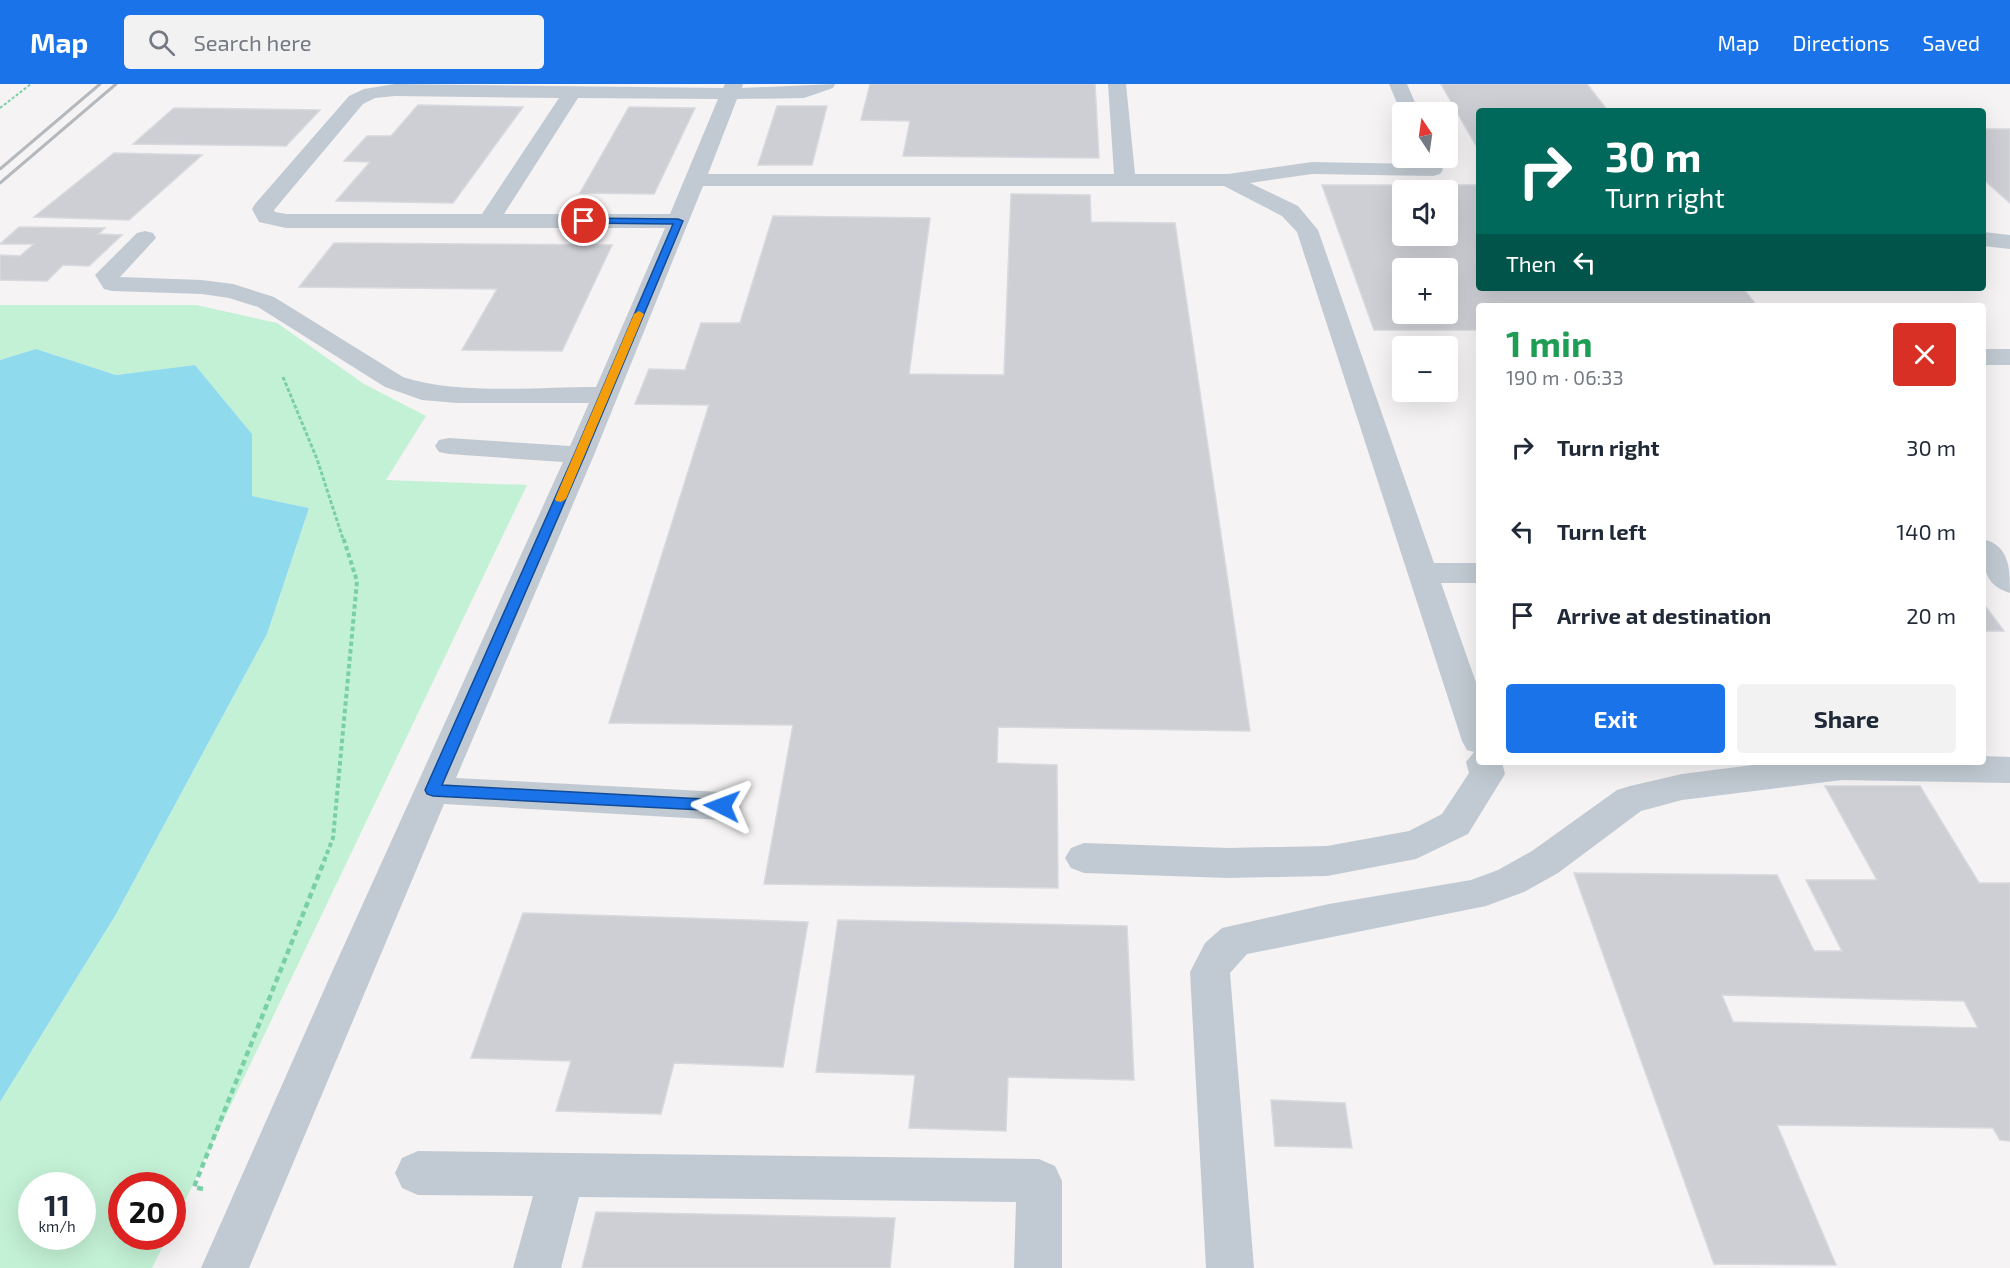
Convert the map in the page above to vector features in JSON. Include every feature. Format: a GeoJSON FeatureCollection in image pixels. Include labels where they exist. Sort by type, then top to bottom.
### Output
{"type":"FeatureCollection","features":[{"type":"Feature","properties":{"kind":"lane"},"geometry":{"type":"LineString","coordinates":[[678,221],[286,221],[267,217],[263,209],[356,100],[383,88],[429,87],[572,92],[732,89],[804,92],[826,84]]}},
{"type":"Feature","properties":{"kind":"lane"},"geometry":{"type":"LineString","coordinates":[[1116,84],[1125,181]]}},
{"type":"Feature","properties":{"kind":"lane"},"geometry":{"type":"LineString","coordinates":[[1398,84],[1406,102]]}},
{"type":"Feature","properties":{"kind":"lane"},"geometry":{"type":"LineString","coordinates":[[225,1268],[580,455],[697,180],[732,89]]}},
{"type":"Feature","properties":{"kind":"lane"},"geometry":{"type":"LineString","coordinates":[[489,221],[572,92]]}},
{"type":"Feature","properties":{"kind":"lane"},"geometry":{"type":"LineString","coordinates":[[697,180],[1228,180],[1312,168],[1433,170],[1432,168]]}},
{"type":"Feature","properties":{"kind":"lane"},"geometry":{"type":"LineString","coordinates":[[1228,180],[1290,211],[1307,230],[1476,724]]}},
{"type":"Feature","properties":{"kind":"lane"},"geometry":{"type":"LineString","coordinates":[[145,237],[107,275],[112,284],[202,286],[232,291],[266,302],[394,382],[422,392],[457,395],[604,395]]}},
{"type":"Feature","properties":{"kind":"lane"},"geometry":{"type":"LineString","coordinates":[[1986,239],[2010,242]]}},
{"type":"Feature","properties":{"kind":"lane"},"geometry":{"type":"LineString","coordinates":[[1986,357],[2010,357]]}},
{"type":"Feature","properties":{"kind":"lane"},"geometry":{"type":"LineString","coordinates":[[449,446],[580,455]]}},
{"type":"Feature","properties":{"kind":"lane"},"geometry":{"type":"LineString","coordinates":[[1986,552],[2010,583]]}},
{"type":"Feature","properties":{"kind":"lane"},"geometry":{"type":"LineString","coordinates":[[1423,573],[1476,573]]}},
{"type":"Feature","properties":{"kind":"lane"},"geometry":{"type":"LineString","coordinates":[[1084,858],[1228,863],[1327,861],[1416,844],[1455,824],[1487,774],[1485,765]]}},
{"type":"Feature","properties":{"kind":"lane"},"geometry":{"type":"LineString","coordinates":[[1230,1268],[1210,972],[1219,955],[1236,940],[1329,920],[1472,895],[1511,881],[1545,862],[1630,801],[1682,787],[1842,767],[2010,770]]}},
{"type":"Feature","properties":{"kind":"lane"},"geometry":{"type":"LineString","coordinates":[[433,790],[722,806]]}},
{"type":"Feature","properties":{"kind":"lane"},"geometry":{"type":"LineString","coordinates":[[418,1173],[1039,1181],[1038,1268]]}},
{"type":"Feature","properties":{"kind":"lane"},"geometry":{"type":"LineString","coordinates":[[537,1268],[562,1175]]}},
{"type":"Feature","properties":{"kind":"path"},"geometry":{"type":"LineString","coordinates":[[0,108],[31,84]]}},
{"type":"Feature","properties":{"kind":"path"},"geometry":{"type":"LineString","coordinates":[[0,100],[9,101]]}},
{"type":"Feature","properties":{"kind":"path"},"geometry":{"type":"LineString","coordinates":[[255,1196],[194,1187],[333,838],[357,581],[317,459],[283,377]]}},
{"type":"Feature","properties":{"kind":"green space"},"geometry":{"type":"Polygon","coordinates":[[[0,305],[196,305],[277,323],[364,384],[426,416],[386,480],[527,485],[186,1199],[186,1172],[108,1172],[108,1250],[161,1250],[152,1268],[0,1268],[0,1102],[115,916],[267,634],[309,508],[252,496],[252,434],[195,365],[116,375],[36,349],[0,360],[0,305]]]}},
{"type":"Feature","properties":{"kind":"water"},"geometry":{"type":"Polygon","coordinates":[[[36,349],[116,375],[195,365],[252,434],[252,496],[309,508],[267,634],[115,916],[0,1102],[0,360],[36,349]]]}},
{"type":"Feature","properties":{"kind":"building"},"geometry":{"type":"Polygon","coordinates":[[[870,84],[1095,84],[1099,158],[903,156],[910,121],[861,120],[870,84]]]}},
{"type":"Feature","properties":{"kind":"building"},"geometry":{"type":"Polygon","coordinates":[[[1441,84],[1587,84],[1606,108],[1476,108],[1476,146],[1458,114],[1458,102],[1451,102],[1441,84]]]}},
{"type":"Feature","properties":{"kind":"building"},"geometry":{"type":"Polygon","coordinates":[[[418,105],[523,107],[453,203],[336,201],[370,162],[344,161],[367,136],[391,136],[418,105]]]}},
{"type":"Feature","properties":{"kind":"building"},"geometry":{"type":"Polygon","coordinates":[[[777,106],[827,106],[812,165],[758,165],[777,106]]]}},
{"type":"Feature","properties":{"kind":"building"},"geometry":{"type":"Polygon","coordinates":[[[629,107],[695,108],[654,194],[580,193],[629,107]]]}},
{"type":"Feature","properties":{"kind":"building"},"geometry":{"type":"Polygon","coordinates":[[[174,108],[320,110],[286,146],[133,144],[174,108]]]}},
{"type":"Feature","properties":{"kind":"building"},"geometry":{"type":"Polygon","coordinates":[[[1986,129],[2010,129],[2010,203],[1986,182],[1986,129]]]}},
{"type":"Feature","properties":{"kind":"building"},"geometry":{"type":"Polygon","coordinates":[[[114,153],[202,155],[129,220],[34,217],[114,153]]]}},
{"type":"Feature","properties":{"kind":"building"},"geometry":{"type":"Polygon","coordinates":[[[1322,185],[1392,185],[1392,246],[1458,246],[1458,185],[1476,185],[1476,291],[1745,291],[1755,303],[1476,303],[1476,330],[1374,330],[1322,185]]]}},
{"type":"Feature","properties":{"kind":"building"},"geometry":{"type":"Polygon","coordinates":[[[1011,194],[1090,195],[1091,222],[1175,223],[1250,731],[998,727],[997,763],[1057,765],[1058,888],[764,884],[793,725],[609,723],[709,405],[635,404],[649,369],[685,370],[701,323],[740,323],[773,216],[930,218],[909,374],[1004,375],[1011,194]]]}},
{"type":"Feature","properties":{"kind":"building"},"geometry":{"type":"Polygon","coordinates":[[[19,227],[105,228],[98,234],[122,235],[89,266],[63,265],[47,281],[0,280],[0,255],[20,256],[34,244],[0,244],[19,227]]]}},
{"type":"Feature","properties":{"kind":"building"},"geometry":{"type":"Polygon","coordinates":[[[334,243],[612,245],[562,351],[462,350],[497,289],[299,287],[334,243]]]}},
{"type":"Feature","properties":{"kind":"building"},"geometry":{"type":"Polygon","coordinates":[[[1986,607],[2004,631],[1986,631],[1986,607]]]}},
{"type":"Feature","properties":{"kind":"building"},"geometry":{"type":"Polygon","coordinates":[[[1825,786],[1920,786],[1979,883],[2010,883],[2010,1141],[2000,1140],[1993,1128],[1777,1125],[1836,1265],[1714,1264],[1574,873],[1777,875],[1814,951],[1842,951],[1806,880],[1877,880],[1825,786]],[[1722,995],[1733,1022],[1978,1028],[1964,1001],[1722,995]]]}},
{"type":"Feature","properties":{"kind":"building"},"geometry":{"type":"Polygon","coordinates":[[[523,913],[808,922],[783,1067],[674,1063],[661,1114],[556,1111],[571,1061],[471,1058],[523,913]]]}},
{"type":"Feature","properties":{"kind":"building"},"geometry":{"type":"Polygon","coordinates":[[[838,920],[1127,926],[1134,1080],[1008,1077],[1006,1131],[909,1128],[915,1075],[816,1072],[838,920]]]}},
{"type":"Feature","properties":{"kind":"building"},"geometry":{"type":"Polygon","coordinates":[[[1271,1100],[1345,1103],[1352,1148],[1275,1146],[1271,1100]]]}},
{"type":"Feature","properties":{"kind":"building"},"geometry":{"type":"Polygon","coordinates":[[[596,1212],[895,1218],[890,1268],[582,1268],[596,1212]]]}},
{"type":"Feature","properties":{"kind":"railway"},"geometry":{"type":"LineString","coordinates":[[0,169],[100,84]]}},
{"type":"Feature","properties":{"kind":"railway"},"geometry":{"type":"LineString","coordinates":[[0,183],[116,84]]}},
{"type":"Feature","properties":{"kind":"slow traffic"},"geometry":{"type":"LineString","coordinates":[[561,499],[639,314]]}},
{"type":"Feature","properties":{"kind":"route"},"geometry":{"type":"LineString","coordinates":[[584,221],[678,221],[580,455],[433,790],[722,806]]}}]}
